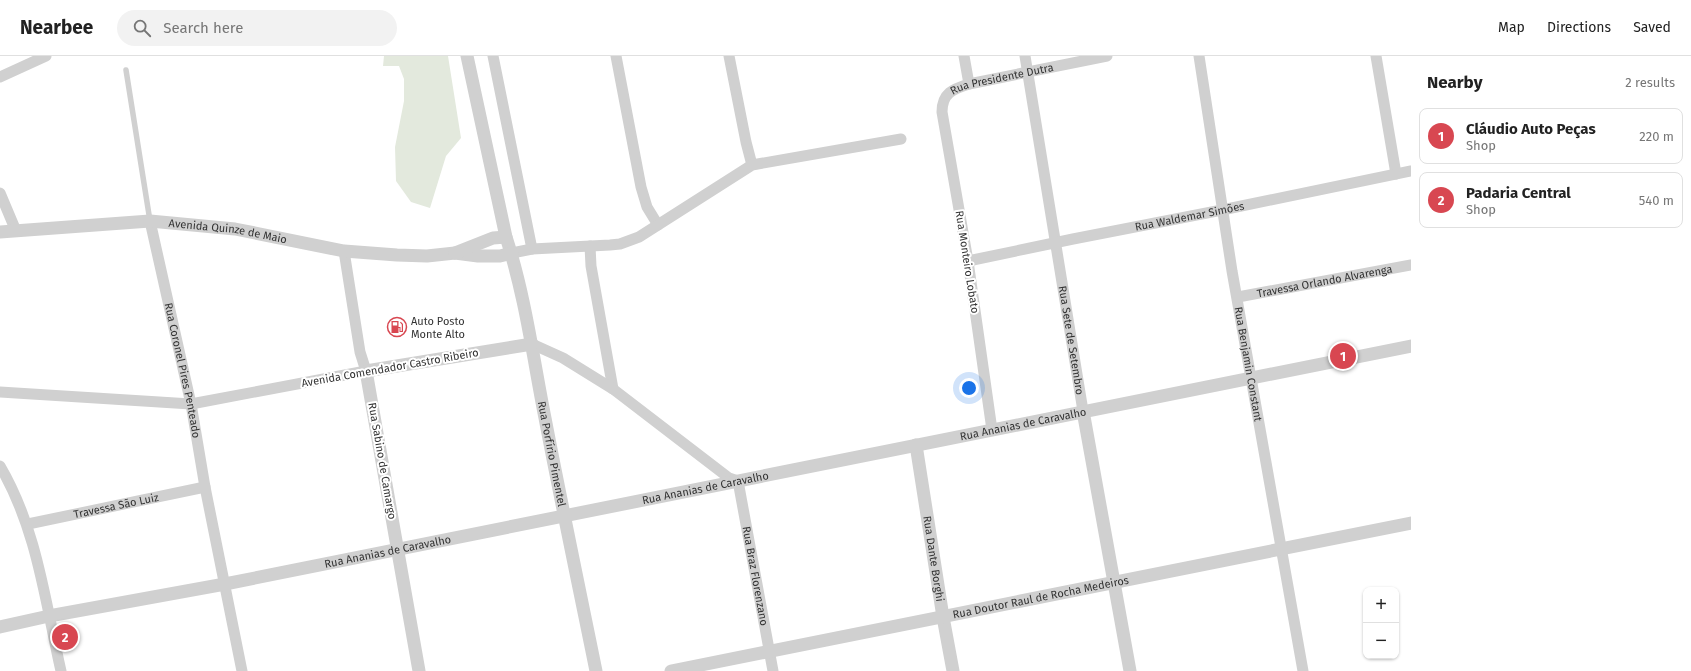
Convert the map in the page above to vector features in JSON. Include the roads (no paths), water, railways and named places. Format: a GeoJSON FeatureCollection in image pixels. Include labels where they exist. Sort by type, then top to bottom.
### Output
{"type":"FeatureCollection","features":[{"type":"Feature","properties":{"kind":"street"},"geometry":{"type":"LineString","coordinates":[[0,77],[46,56]]}},
{"type":"Feature","properties":{"kind":"street","name":"Rua Porfírio Pimentel"},"geometry":{"type":"LineString","coordinates":[[467,56],[506,236],[512,253],[532,344],[564,516],[596,671]]}},
{"type":"Feature","properties":{"kind":"street"},"geometry":{"type":"LineString","coordinates":[[493,56],[532,249]]}},
{"type":"Feature","properties":{"kind":"street"},"geometry":{"type":"LineString","coordinates":[[616,56],[641,187],[647,207],[658,225]]}},
{"type":"Feature","properties":{"kind":"street"},"geometry":{"type":"LineString","coordinates":[[729,56],[752,165]]}},
{"type":"Feature","properties":{"kind":"street"},"geometry":{"type":"LineString","coordinates":[[964,56],[968,84]]}},
{"type":"Feature","properties":{"kind":"street","name":"Rua Sete de Setembro"},"geometry":{"type":"LineString","coordinates":[[1025,56],[1083,412],[1130,671]]}},
{"type":"Feature","properties":{"kind":"street","name":"Rua Presidente Dutra"},"geometry":{"type":"LineString","coordinates":[[946,95],[955,89],[968,84],[1107,56]]}},
{"type":"Feature","properties":{"kind":"street","name":"Rua Benjamin Constant"},"geometry":{"type":"LineString","coordinates":[[1199,56],[1222,210],[1303,671]]}},
{"type":"Feature","properties":{"kind":"street"},"geometry":{"type":"LineString","coordinates":[[1376,56],[1396,174]]}},
{"type":"Feature","properties":{"kind":"street","name":"Rua Monteiro Lobato"},"geometry":{"type":"LineString","coordinates":[[946,95],[942,106],[942,112],[968,261],[992,430]]}},
{"type":"Feature","properties":{"kind":"street"},"geometry":{"type":"LineString","coordinates":[[454,252],[478,256],[500,256],[532,249],[610,246],[629,241],[658,225],[752,165],[901,139]]}},
{"type":"Feature","properties":{"kind":"street","name":"Rua Waldemar Simões"},"geometry":{"type":"LineString","coordinates":[[968,261],[1411,171]]}},
{"type":"Feature","properties":{"kind":"street"},"geometry":{"type":"LineString","coordinates":[[0,192],[16,231]]}},
{"type":"Feature","properties":{"kind":"street","name":"Avenida Quinze de Maio"},"geometry":{"type":"LineString","coordinates":[[0,232],[150,222],[235,228],[344,251],[427,256],[454,252]]}},
{"type":"Feature","properties":{"kind":"street","name":"Rua Coronel Pires Penteado"},"geometry":{"type":"LineString","coordinates":[[150,222],[191,404],[205,487],[242,671]]}},
{"type":"Feature","properties":{"kind":"street"},"geometry":{"type":"LineString","coordinates":[[454,252],[493,238],[506,236]]}},
{"type":"Feature","properties":{"kind":"street"},"geometry":{"type":"LineString","coordinates":[[590,246],[591,266],[613,389]]}},
{"type":"Feature","properties":{"kind":"street","name":"Rua Sabino de Camargo"},"geometry":{"type":"LineString","coordinates":[[344,251],[360,352],[366,372],[419,671]]}},
{"type":"Feature","properties":{"kind":"street","name":"Travessa Orlando Alvarenga"},"geometry":{"type":"LineString","coordinates":[[1238,297],[1411,265]]}},
{"type":"Feature","properties":{"kind":"street"},"geometry":{"type":"LineString","coordinates":[[532,344],[563,358],[613,389],[729,478],[738,481]]}},
{"type":"Feature","properties":{"kind":"street","name":"Avenida Comendador Castro Ribeiro"},"geometry":{"type":"LineString","coordinates":[[0,392],[191,404],[532,344]]}},
{"type":"Feature","properties":{"kind":"street","name":"Rua Ananias de Caravalho"},"geometry":{"type":"LineString","coordinates":[[0,627],[49,616],[225,584],[1411,346]]}},
{"type":"Feature","properties":{"kind":"street","name":"Rua Dante Borghi"},"geometry":{"type":"LineString","coordinates":[[916,445],[953,671]]}},
{"type":"Feature","properties":{"kind":"street"},"geometry":{"type":"LineString","coordinates":[[0,466],[11,484],[28,524],[41,574],[61,671]]}},
{"type":"Feature","properties":{"kind":"street","name":"Rua Braz Florenzano"},"geometry":{"type":"LineString","coordinates":[[738,481],[773,671]]}},
{"type":"Feature","properties":{"kind":"street","name":"Travessa São Luiz"},"geometry":{"type":"LineString","coordinates":[[28,524],[205,487]]}},
{"type":"Feature","properties":{"kind":"street","name":"Rua Doutor Raul de Rocha Medeiros"},"geometry":{"type":"LineString","coordinates":[[671,671],[1411,523]]}},
{"type":"Feature","properties":{"kind":"lane","name":"Rua Coronel Pires Penteado"},"geometry":{"type":"LineString","coordinates":[[126,70],[150,222]]}},
{"type":"Feature","properties":{"kind":"place","name":"Auto Posto Monte Alto"},"geometry":{"type":"Point","coordinates":[397,327]}},
{"type":"Feature","properties":{"kind":"place","name":"Cláudio Auto Peças"},"geometry":{"type":"Point","coordinates":[1343,356]}},
{"type":"Feature","properties":{"kind":"place","name":"Padaria Central"},"geometry":{"type":"Point","coordinates":[65,637]}}]}
